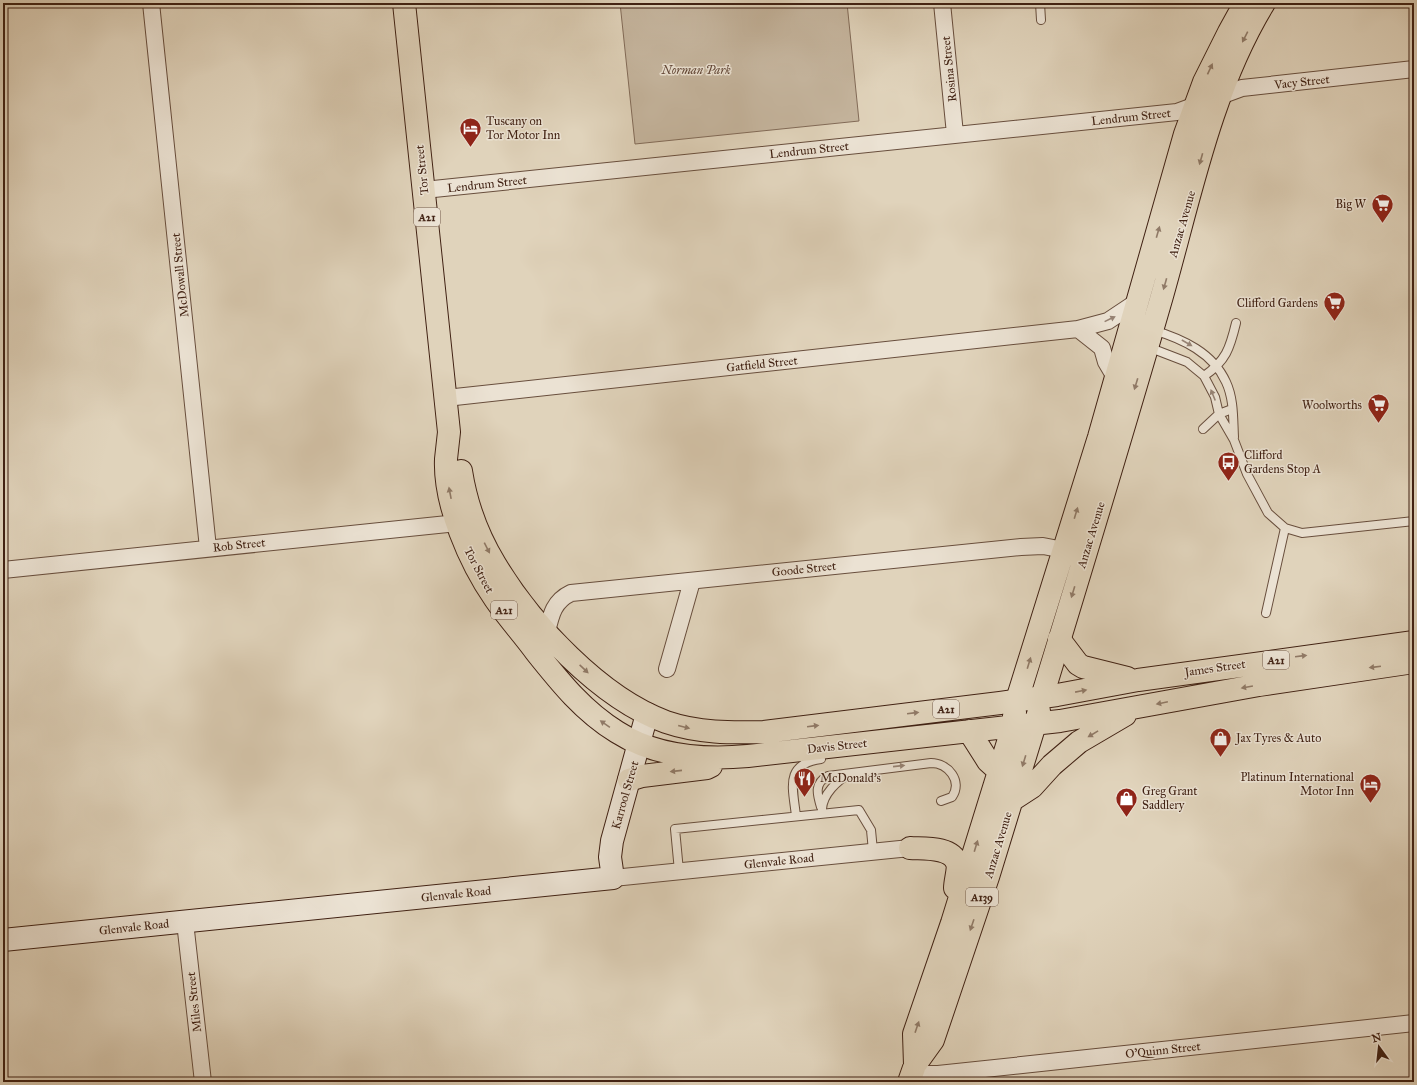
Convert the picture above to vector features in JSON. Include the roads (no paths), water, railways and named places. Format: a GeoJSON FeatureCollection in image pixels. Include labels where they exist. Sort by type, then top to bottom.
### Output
{"type":"FeatureCollection","features":[{"type":"Feature","properties":{"kind":"main road","name":"Tor Street"},"geometry":{"type":"LineString","coordinates":[[404,3],[449,432],[458,457],[467,498],[466,523],[475,567],[496,600],[568,692],[595,717],[618,733],[639,743]]}},
{"type":"Feature","properties":{"kind":"main road","name":"Anzac Avenue"},"geometry":{"type":"LineString","coordinates":[[912,1074],[933,1040],[988,877],[1036,723],[1059,639],[1075,553],[1116,379],[1139,335],[1138,300],[1194,107],[1216,56],[1246,3]]}},
{"type":"Feature","properties":{"kind":"main road","name":"Anzac Avenue"},"geometry":{"type":"LineString","coordinates":[[912,1074],[914,1034],[952,923],[999,771],[1012,725],[1017,700],[1075,553],[1139,335],[1219,95],[1244,38],[1264,3]]}},
{"type":"Feature","properties":{"kind":"main road","name":"Tor Street"},"geometry":{"type":"LineString","coordinates":[[466,523],[492,558],[508,584],[564,651],[605,687],[647,714]]}},
{"type":"Feature","properties":{"kind":"main road"},"geometry":{"type":"LineString","coordinates":[[1059,639],[1078,664],[1083,668],[1138,680]]}},
{"type":"Feature","properties":{"kind":"main road","name":"James Street"},"geometry":{"type":"LineString","coordinates":[[1017,700],[1138,680],[1414,642]]}},
{"type":"Feature","properties":{"kind":"main road","name":"James Street"},"geometry":{"type":"LineString","coordinates":[[1036,723],[1138,707],[1259,685],[1414,662]]}},
{"type":"Feature","properties":{"kind":"main road","name":"Davis Street"},"geometry":{"type":"LineString","coordinates":[[647,714],[687,728],[729,733],[764,732],[1017,700]]}},
{"type":"Feature","properties":{"kind":"main road"},"geometry":{"type":"LineString","coordinates":[[1012,800],[1032,787],[1052,765],[1079,742],[1138,707]]}},
{"type":"Feature","properties":{"kind":"main road","name":"Davis Street"},"geometry":{"type":"LineString","coordinates":[[639,743],[677,754],[726,758],[1036,723]]}},
{"type":"Feature","properties":{"kind":"main road"},"geometry":{"type":"LineString","coordinates":[[969,731],[988,761],[999,771]]}},
{"type":"Feature","properties":{"kind":"main road"},"geometry":{"type":"LineString","coordinates":[[629,780],[642,776],[707,768],[726,758]]}},
{"type":"Feature","properties":{"kind":"main road"},"geometry":{"type":"LineString","coordinates":[[910,848],[941,851],[952,855],[957,863],[952,923]]}},
{"type":"Feature","properties":{"kind":"street","name":"McDowall Street"},"geometry":{"type":"LineString","coordinates":[[151,3],[208,548]]}},
{"type":"Feature","properties":{"kind":"street","name":"Rosina Street"},"geometry":{"type":"LineString","coordinates":[[942,3],[956,134]]}},
{"type":"Feature","properties":{"kind":"street","name":"Vacy Street"},"geometry":{"type":"LineString","coordinates":[[1194,107],[1219,95],[1242,88],[1414,69]]}},
{"type":"Feature","properties":{"kind":"street","name":"Lendrum Street"},"geometry":{"type":"LineString","coordinates":[[424,190],[956,134],[1130,118],[1182,111],[1194,107]]}},
{"type":"Feature","properties":{"kind":"street","name":"Gatfield Street"},"geometry":{"type":"LineString","coordinates":[[446,398],[1078,329],[1108,321],[1138,300]]}},
{"type":"Feature","properties":{"kind":"street"},"geometry":{"type":"LineString","coordinates":[[1078,329],[1102,348],[1106,362],[1116,379]]}},
{"type":"Feature","properties":{"kind":"street","name":"Rob Street"},"geometry":{"type":"LineString","coordinates":[[3,570],[466,523]]}},
{"type":"Feature","properties":{"kind":"street","name":"Goode Street"},"geometry":{"type":"LineString","coordinates":[[547,632],[554,608],[563,597],[571,593],[1021,547],[1043,546],[1075,553]]}},
{"type":"Feature","properties":{"kind":"street"},"geometry":{"type":"LineString","coordinates":[[667,669],[692,581]]}},
{"type":"Feature","properties":{"kind":"street","name":"Karrool Street"},"geometry":{"type":"LineString","coordinates":[[612,878],[610,857],[612,841],[647,714]]}},
{"type":"Feature","properties":{"kind":"street","name":"Glenvale Road"},"geometry":{"type":"LineString","coordinates":[[3,940],[910,848]]}},
{"type":"Feature","properties":{"kind":"street","name":"Miles Street"},"geometry":{"type":"LineString","coordinates":[[185,922],[203,1082]]}},
{"type":"Feature","properties":{"kind":"street","name":"O'Quinn Street"},"geometry":{"type":"LineString","coordinates":[[912,1074],[944,1074],[1414,1023]]}},
{"type":"Feature","properties":{"kind":"lane"},"geometry":{"type":"LineString","coordinates":[[1040,3],[1041,20]]}},
{"type":"Feature","properties":{"kind":"lane"},"geometry":{"type":"LineString","coordinates":[[1204,376],[1217,367],[1229,349],[1236,324]]}},
{"type":"Feature","properties":{"kind":"lane"},"geometry":{"type":"LineString","coordinates":[[1139,335],[1187,343],[1200,350],[1217,367],[1227,383],[1232,409],[1234,440]]}},
{"type":"Feature","properties":{"kind":"lane"},"geometry":{"type":"LineString","coordinates":[[1139,335],[1187,362],[1204,376],[1215,397],[1219,414],[1234,440],[1247,474],[1268,513],[1284,528],[1302,533],[1414,521]]}},
{"type":"Feature","properties":{"kind":"lane"},"geometry":{"type":"LineString","coordinates":[[1203,429],[1219,414],[1232,409]]}},
{"type":"Feature","properties":{"kind":"lane"},"geometry":{"type":"LineString","coordinates":[[1266,612],[1284,528]]}},
{"type":"Feature","properties":{"kind":"lane"},"geometry":{"type":"LineString","coordinates":[[796,816],[792,783],[796,770],[809,760],[826,758],[849,745]]}},
{"type":"Feature","properties":{"kind":"lane"},"geometry":{"type":"LineString","coordinates":[[822,810],[816,792],[819,783],[823,778],[851,773],[939,763],[954,777],[956,788],[952,797],[941,801]]}},
{"type":"Feature","properties":{"kind":"lane"},"geometry":{"type":"LineString","coordinates":[[822,810],[828,792],[835,784],[851,773]]}},
{"type":"Feature","properties":{"kind":"lane"},"geometry":{"type":"LineString","coordinates":[[680,871],[675,829],[796,816],[822,810],[859,810],[871,830],[873,851]]}},
{"type":"Feature","properties":{"kind":"place","name":"Tuscany on Tor Motor Inn"},"geometry":{"type":"Point","coordinates":[470,148]}},
{"type":"Feature","properties":{"kind":"place","name":"Big W"},"geometry":{"type":"Point","coordinates":[1382,224]}},
{"type":"Feature","properties":{"kind":"place","name":"Clifford Gardens"},"geometry":{"type":"Point","coordinates":[1334,322]}},
{"type":"Feature","properties":{"kind":"place","name":"Woolworths"},"geometry":{"type":"Point","coordinates":[1378,424]}},
{"type":"Feature","properties":{"kind":"place","name":"Clifford Gardens Stop A"},"geometry":{"type":"Point","coordinates":[1228,482]}},
{"type":"Feature","properties":{"kind":"place","name":"Jax Tyres & Auto"},"geometry":{"type":"Point","coordinates":[1221,758]}},
{"type":"Feature","properties":{"kind":"place","name":"McDonald's"},"geometry":{"type":"Point","coordinates":[804,798]}},
{"type":"Feature","properties":{"kind":"place","name":"Platinum International Motor Inn"},"geometry":{"type":"Point","coordinates":[1370,804]}},
{"type":"Feature","properties":{"kind":"place","name":"Greg Grant Saddlery"},"geometry":{"type":"Point","coordinates":[1127,818]}},
{"type":"Feature","properties":{"kind":"park label","name":"Norman Park"},"geometry":{"type":"Point","coordinates":[696,70]}}]}
